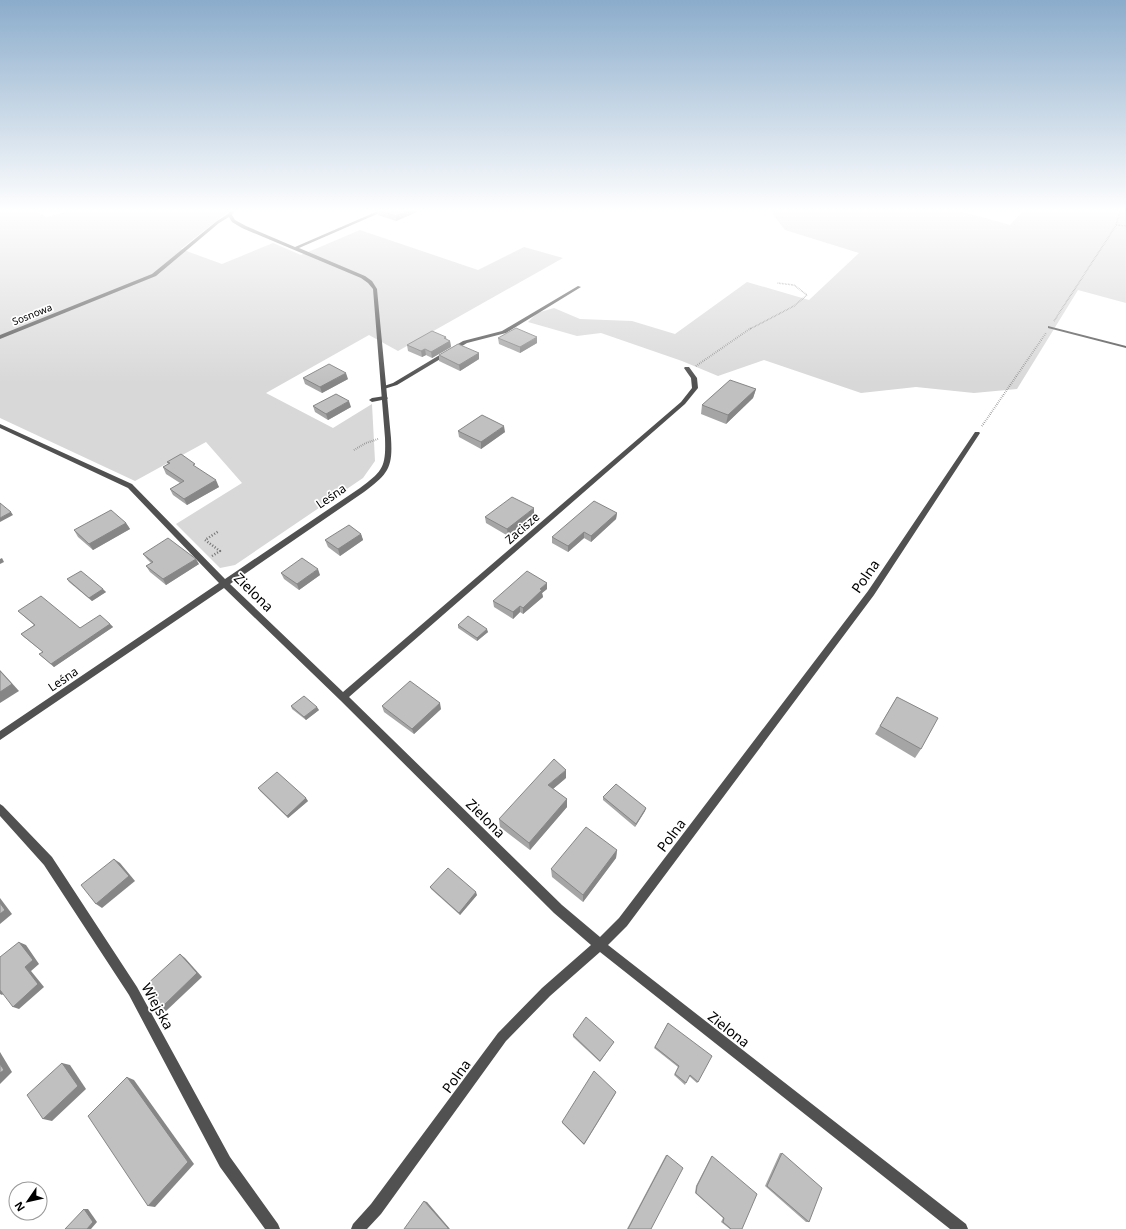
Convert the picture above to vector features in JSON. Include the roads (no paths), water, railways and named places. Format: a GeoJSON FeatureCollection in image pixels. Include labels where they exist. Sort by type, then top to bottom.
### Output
{"type":"FeatureCollection","features":[{"type":"Feature","properties":{"kind":"street","name":"Sosnowa"},"geometry":{"type":"LineString","coordinates":[[0,337],[154,275],[163,268]]}},
{"type":"Feature","properties":{"kind":"street","name":"Leśna"},"geometry":{"type":"LineString","coordinates":[[0,736],[377,479],[384,472],[389,459],[388,438],[375,289],[370,282],[363,277],[343,268]]}},
{"type":"Feature","properties":{"kind":"street","name":"Zacisze"},"geometry":{"type":"LineString","coordinates":[[343,696],[683,404],[695,388],[694,378],[688,369]]}},
{"type":"Feature","properties":{"kind":"street","name":"Zielona"},"geometry":{"type":"LineString","coordinates":[[0,426],[130,486],[224,583],[343,696],[558,909],[600,945],[961,1229]]}},
{"type":"Feature","properties":{"kind":"street","name":"Polna"},"geometry":{"type":"LineString","coordinates":[[358,1229],[376,1209],[502,1037],[546,992],[600,945],[623,922],[871,594],[977,433]]}},
{"type":"Feature","properties":{"kind":"street","name":"Wiejska"},"geometry":{"type":"LineString","coordinates":[[0,809],[48,861],[125,978],[224,1162],[273,1229]]}},
{"type":"Feature","properties":{"kind":"lane"},"geometry":{"type":"LineString","coordinates":[[384,387],[394,384],[465,342],[504,332],[578,287]]}},
{"type":"Feature","properties":{"kind":"lane"},"geometry":{"type":"LineString","coordinates":[[1050,327],[1126,347]]}},
{"type":"Feature","properties":{"kind":"lane"},"geometry":{"type":"LineString","coordinates":[[372,400],[385,398]]}}]}
